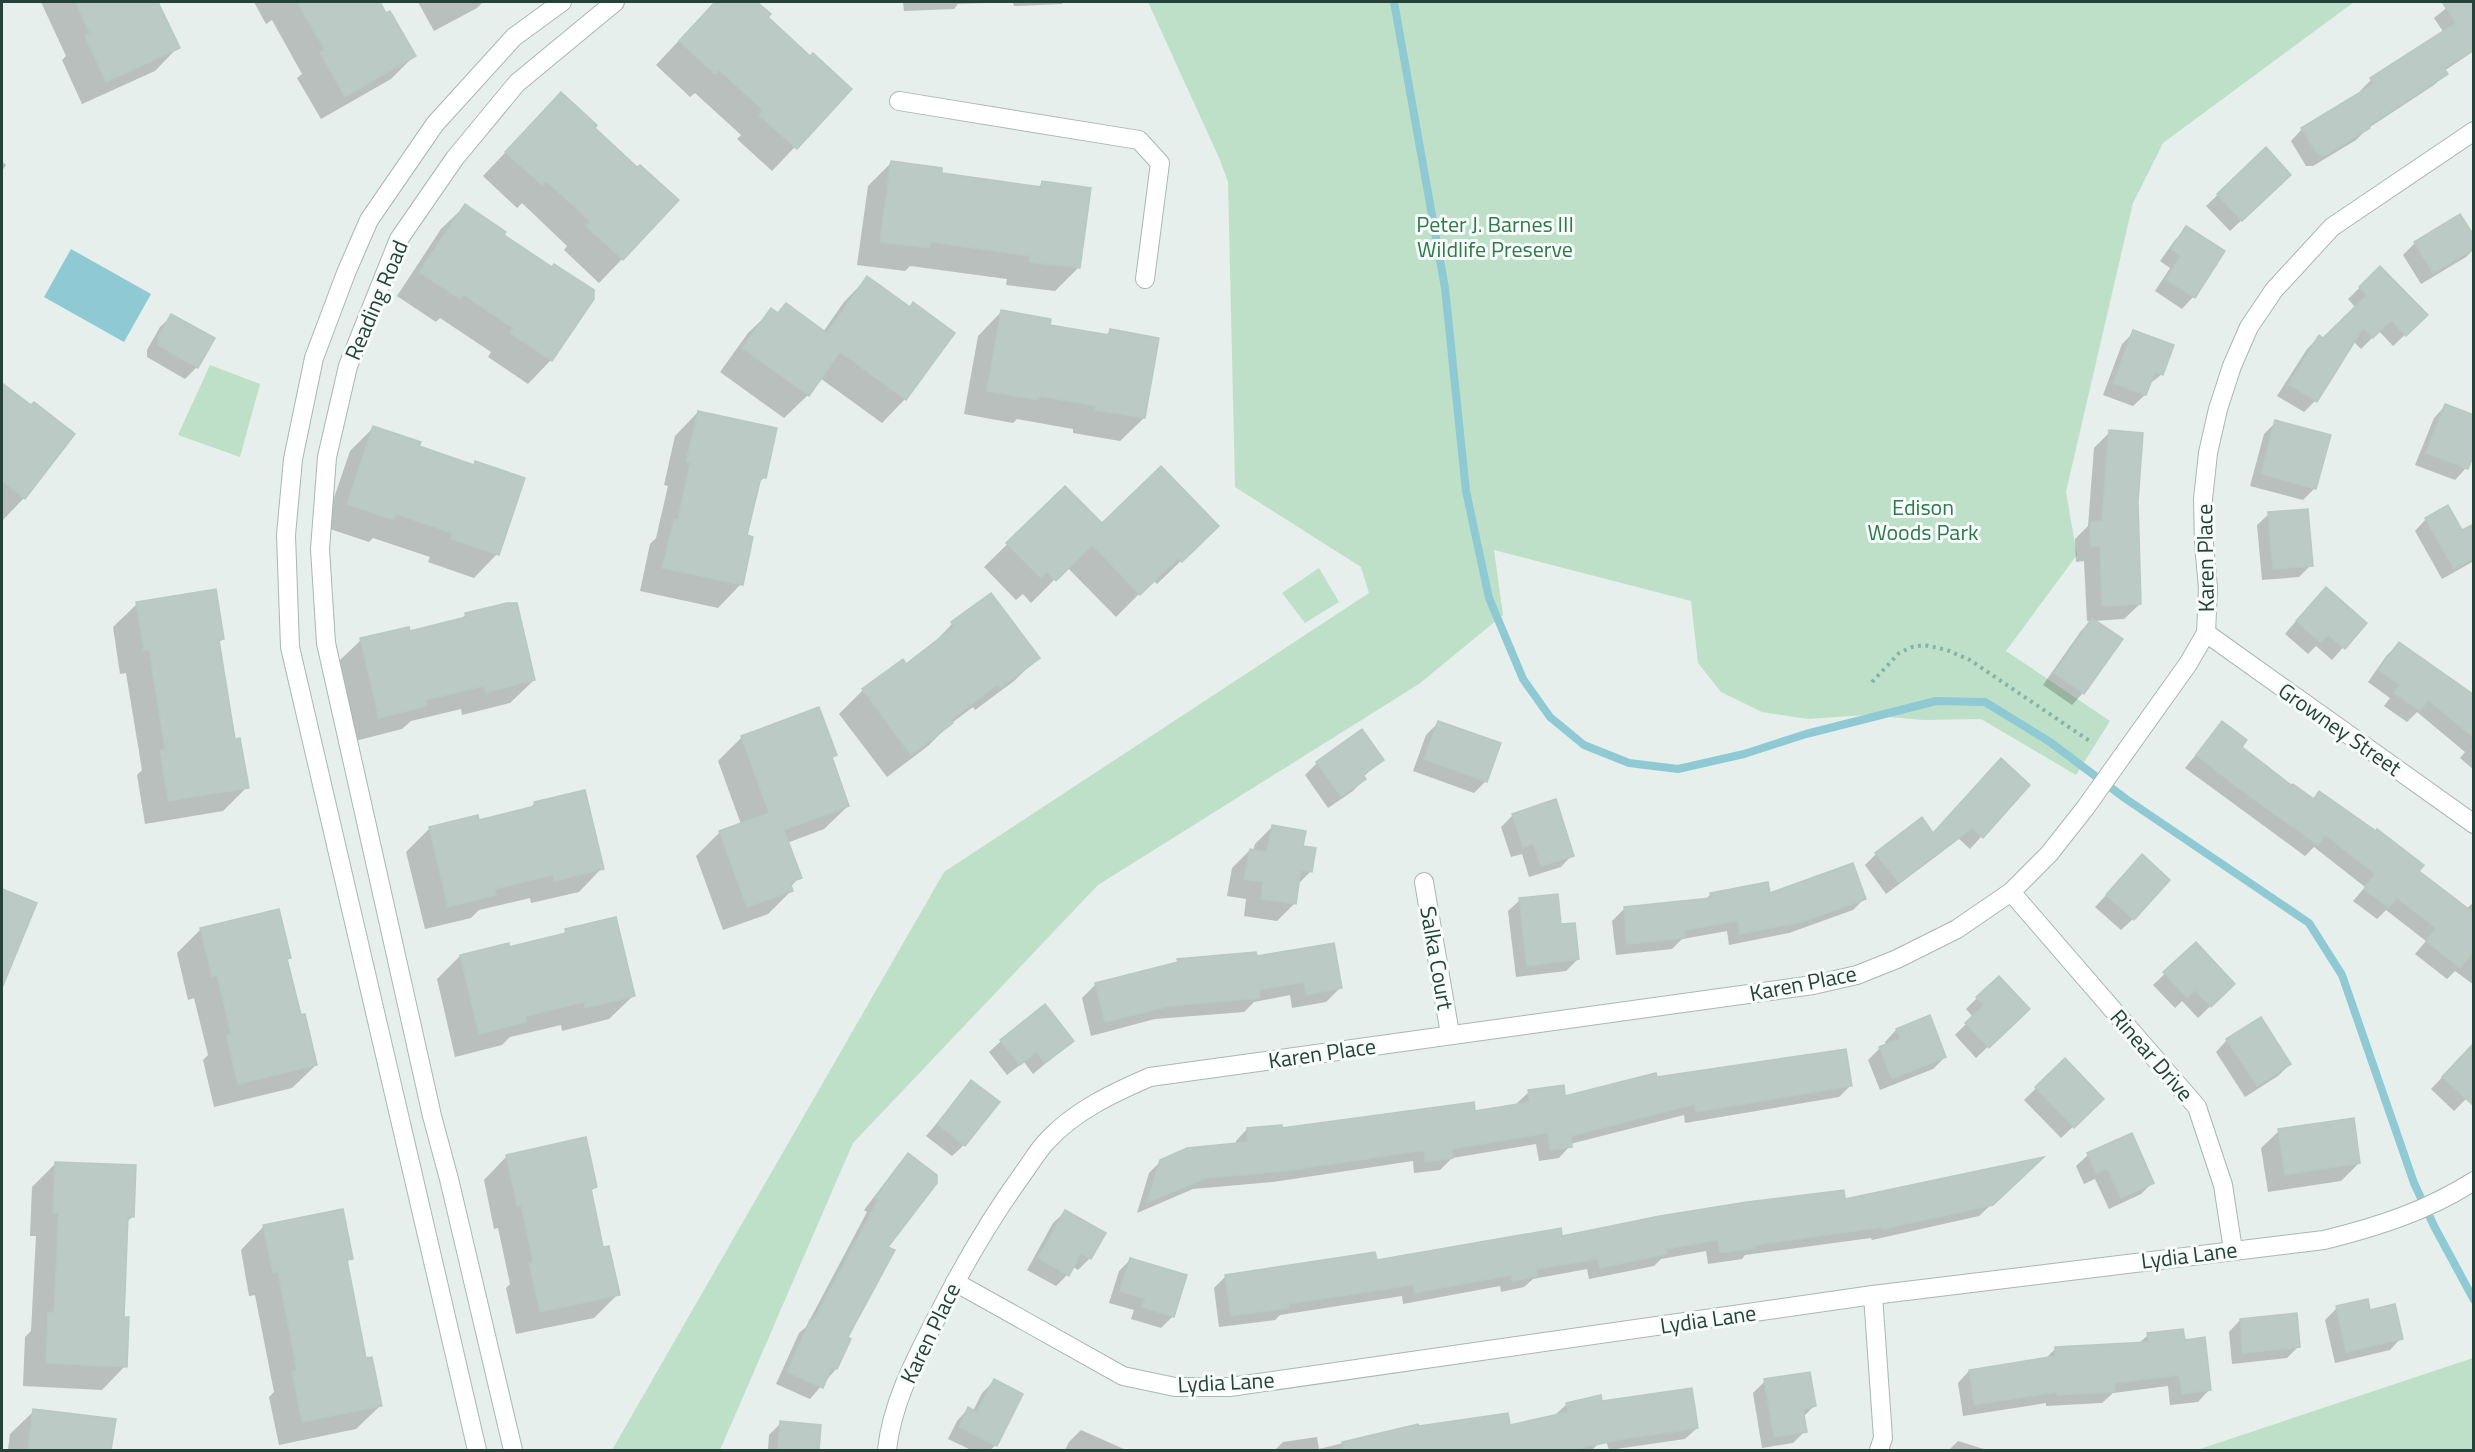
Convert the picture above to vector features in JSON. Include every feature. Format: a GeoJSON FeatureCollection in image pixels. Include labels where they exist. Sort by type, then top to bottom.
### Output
{"type":"FeatureCollection","features":[{"type":"Feature","properties":{"kind":"street","name":"Reading Road"},"geometry":{"type":"LineString","coordinates":[[477,1450],[290,646],[286,536],[293,459],[314,358],[369,220],[435,124],[514,37],[562,2]]}},
{"type":"Feature","properties":{"kind":"street","name":"Reading Road"},"geometry":{"type":"LineString","coordinates":[[513,1450],[449,1179],[429,1105],[326,643],[321,549],[327,457],[348,366],[399,239],[455,158],[517,83],[615,2]]}},
{"type":"Feature","properties":{"kind":"street"},"geometry":{"type":"LineString","coordinates":[[899,101],[1139,140],[1160,163],[1145,279]]}},
{"type":"Feature","properties":{"kind":"street","name":"Karen Place"},"geometry":{"type":"LineString","coordinates":[[887,1450],[896,1409],[908,1374],[992,1216],[1047,1141],[1087,1108],[1119,1090],[1150,1077],[1813,985],[1857,975],[1897,959],[1957,929],[2011,892],[2049,854],[2112,774],[2188,664],[2206,633],[2208,588],[2203,499],[2208,453],[2225,387],[2250,327],[2274,290],[2332,227],[2474,131]]}},
{"type":"Feature","properties":{"kind":"street","name":"Growney Street"},"geometry":{"type":"LineString","coordinates":[[2206,633],[2474,824]]}},
{"type":"Feature","properties":{"kind":"street","name":"Salka Court"},"geometry":{"type":"LineString","coordinates":[[1424,882],[1450,1034]]}},
{"type":"Feature","properties":{"kind":"street","name":"Rinear Drive"},"geometry":{"type":"LineString","coordinates":[[2011,892],[2197,1107],[2223,1185],[2233,1250]]}},
{"type":"Feature","properties":{"kind":"street","name":"Lydia Lane"},"geometry":{"type":"LineString","coordinates":[[955,1282],[1123,1376],[1175,1388],[1230,1387],[1873,1295],[2324,1240],[2367,1230],[2410,1214],[2455,1193],[2474,1181]]}},
{"type":"Feature","properties":{"kind":"street"},"geometry":{"type":"LineString","coordinates":[[1873,1295],[1883,1438],[1879,1450]]}},
{"type":"Feature","properties":{"kind":"path"},"geometry":{"type":"LineString","coordinates":[[1872,682],[1899,653],[1912,647],[1924,645],[1947,650],[1970,660],[2091,742]]}},
{"type":"Feature","properties":{"kind":"green space"},"geometry":{"type":"Polygon","coordinates":[[[1148,2],[2354,2],[2163,143],[2133,203],[2066,492],[2077,555],[2006,651],[2110,721],[2076,775],[1981,719],[1924,720],[1865,715],[1808,719],[1762,712],[1721,692],[1698,663],[1691,601],[1494,550],[1503,615],[1419,684],[1098,885],[853,1143],[720,1450],[612,1450],[944,872],[1369,593],[1361,567],[1235,487],[1228,182],[1148,2]]]}},
{"type":"Feature","properties":{"kind":"green space"},"geometry":{"type":"Polygon","coordinates":[[[210,365],[260,384],[240,457],[178,435],[210,365]]]}},
{"type":"Feature","properties":{"kind":"green space"},"geometry":{"type":"Polygon","coordinates":[[[1319,568],[1339,602],[1305,623],[1282,593],[1319,568]]]}},
{"type":"Feature","properties":{"kind":"green space"},"geometry":{"type":"Polygon","coordinates":[[[2473,1358],[2473,1450],[2197,1450],[2473,1358]]]}},
{"type":"Feature","properties":{"kind":"water"},"geometry":{"type":"Polygon","coordinates":[[[71,249],[151,294],[124,342],[44,297],[71,249]]]}},
{"type":"Feature","properties":{"kind":"building"},"geometry":{"type":"Polygon","coordinates":[[[75,2],[158,2],[180,48],[106,82],[85,36],[90,33],[75,2]]]}},
{"type":"Feature","properties":{"kind":"building"},"geometry":{"type":"Polygon","coordinates":[[[297,2],[380,2],[386,13],[390,11],[416,56],[345,97],[320,53],[325,50],[297,2]]]}},
{"type":"Feature","properties":{"kind":"building"},"geometry":{"type":"Polygon","coordinates":[[[715,2],[757,2],[771,14],[768,17],[810,56],[813,53],[852,89],[797,149],[759,115],[763,110],[719,70],[715,74],[679,41],[715,2]]]}},
{"type":"Feature","properties":{"kind":"building"},"geometry":{"type":"Polygon","coordinates":[[[2442,2],[2474,2],[2474,50],[2444,68],[2448,74],[2368,126],[2370,128],[2326,155],[2318,155],[2301,128],[2374,84],[2370,78],[2456,23],[2442,2]]]}},
{"type":"Feature","properties":{"kind":"building"},"geometry":{"type":"Polygon","coordinates":[[[561,92],[637,167],[640,165],[679,200],[623,260],[586,226],[590,221],[546,181],[542,185],[505,152],[561,92]]]}},
{"type":"Feature","properties":{"kind":"building"},"geometry":{"type":"Polygon","coordinates":[[[2266,147],[2291,175],[2242,221],[2217,194],[2266,147]]]}},
{"type":"Feature","properties":{"kind":"building"},"geometry":{"type":"Polygon","coordinates":[[[891,161],[942,168],[942,173],[1041,187],[1042,181],[1091,188],[1080,268],[1029,262],[1030,256],[931,242],[930,248],[880,242],[891,161]]]}},
{"type":"Feature","properties":{"kind":"building"},"geometry":{"type":"Polygon","coordinates":[[[465,204],[506,232],[504,235],[552,267],[554,264],[594,290],[594,299],[552,361],[510,333],[513,328],[464,295],[460,299],[419,272],[465,204]]]}},
{"type":"Feature","properties":{"kind":"building"},"geometry":{"type":"Polygon","coordinates":[[[2460,214],[2474,236],[2474,249],[2433,273],[2414,242],[2460,214]]]}},
{"type":"Feature","properties":{"kind":"building"},"geometry":{"type":"Polygon","coordinates":[[[2186,226],[2225,251],[2195,298],[2165,279],[2181,256],[2171,249],[2186,226]]]}},
{"type":"Feature","properties":{"kind":"building"},"geometry":{"type":"Polygon","coordinates":[[[2380,266],[2428,315],[2406,336],[2391,320],[2373,338],[2363,328],[2317,402],[2288,384],[2319,335],[2323,338],[2367,295],[2359,287],[2380,266]]]}},
{"type":"Feature","properties":{"kind":"building"},"geometry":{"type":"Polygon","coordinates":[[[867,276],[910,307],[913,302],[955,333],[906,400],[840,352],[809,396],[742,348],[771,308],[778,313],[786,303],[827,333],[867,276]]]}},
{"type":"Feature","properties":{"kind":"building"},"geometry":{"type":"Polygon","coordinates":[[[1001,310],[1051,319],[1050,325],[1109,335],[1110,329],[1159,338],[1145,418],[1095,410],[1096,406],[1039,396],[1038,400],[987,391],[1001,310]]]}},
{"type":"Feature","properties":{"kind":"building"},"geometry":{"type":"Polygon","coordinates":[[[171,314],[215,338],[198,368],[158,345],[158,337],[171,314]]]}},
{"type":"Feature","properties":{"kind":"building"},"geometry":{"type":"Polygon","coordinates":[[[2133,330],[2174,345],[2163,375],[2155,372],[2146,395],[2113,383],[2133,330]]]}},
{"type":"Feature","properties":{"kind":"building"},"geometry":{"type":"Polygon","coordinates":[[[2,383],[31,405],[34,402],[75,434],[25,499],[2,481],[2,383]]]}},
{"type":"Feature","properties":{"kind":"building"},"geometry":{"type":"Polygon","coordinates":[[[2445,404],[2474,415],[2474,454],[2468,469],[2426,453],[2445,404]]]}},
{"type":"Feature","properties":{"kind":"building"},"geometry":{"type":"Polygon","coordinates":[[[698,411],[777,428],[766,478],[761,477],[747,535],[753,537],[743,585],[662,568],[674,519],[678,520],[690,463],[686,462],[698,411]]]}},
{"type":"Feature","properties":{"kind":"building"},"geometry":{"type":"Polygon","coordinates":[[[2275,420],[2331,435],[2316,489],[2261,474],[2275,420]]]}},
{"type":"Feature","properties":{"kind":"building"},"geometry":{"type":"Polygon","coordinates":[[[373,426],[421,442],[419,446],[474,465],[475,461],[525,478],[499,555],[451,539],[452,533],[396,514],[394,520],[347,504],[373,426]]]}},
{"type":"Feature","properties":{"kind":"building"},"geometry":{"type":"Polygon","coordinates":[[[2109,430],[2143,433],[2138,502],[2141,604],[2102,606],[2100,546],[2091,547],[2090,522],[2102,521],[2109,430]]]}},
{"type":"Feature","properties":{"kind":"building"},"geometry":{"type":"Polygon","coordinates":[[[1161,466],[1219,526],[1182,562],[1178,558],[1140,595],[1092,545],[1056,581],[1047,572],[1041,578],[1006,543],[1065,486],[1102,523],[1161,466]]]}},
{"type":"Feature","properties":{"kind":"building"},"geometry":{"type":"Polygon","coordinates":[[[2448,505],[2462,530],[2474,524],[2474,558],[2454,569],[2425,518],[2448,505]]]}},
{"type":"Feature","properties":{"kind":"building"},"geometry":{"type":"Polygon","coordinates":[[[2308,509],[2313,566],[2273,569],[2268,512],[2308,509]]]}},
{"type":"Feature","properties":{"kind":"building"},"geometry":{"type":"Polygon","coordinates":[[[2326,587],[2367,623],[2345,649],[2328,635],[2321,643],[2296,621],[2326,587]]]}},
{"type":"Feature","properties":{"kind":"building"},"geometry":{"type":"Polygon","coordinates":[[[216,589],[224,639],[219,640],[235,739],[240,738],[249,788],[168,801],[160,750],[165,749],[149,650],[144,651],[136,602],[216,589]]]}},
{"type":"Feature","properties":{"kind":"building"},"geometry":{"type":"Polygon","coordinates":[[[991,593],[1040,658],[1000,688],[997,685],[951,720],[953,723],[911,755],[862,689],[903,659],[906,664],[954,627],[951,622],[991,593]]]}},
{"type":"Feature","properties":{"kind":"building"},"geometry":{"type":"Polygon","coordinates":[[[507,603],[517,603],[535,680],[486,692],[484,686],[426,700],[427,706],[379,718],[360,638],[409,627],[410,631],[466,617],[465,613],[507,603]]]}},
{"type":"Feature","properties":{"kind":"building"},"geometry":{"type":"Polygon","coordinates":[[[2092,618],[2123,639],[2084,694],[2054,673],[2092,618]]]}},
{"type":"Feature","properties":{"kind":"building"},"geometry":{"type":"Polygon","coordinates":[[[2399,642],[2474,695],[2474,738],[2428,700],[2420,711],[2394,693],[2400,685],[2378,670],[2399,642]]]}},
{"type":"Feature","properties":{"kind":"building"},"geometry":{"type":"Polygon","coordinates":[[[819,707],[837,755],[832,757],[849,806],[784,830],[802,878],[790,882],[793,891],[747,907],[719,831],[769,813],[741,736],[819,707]]]}},
{"type":"Feature","properties":{"kind":"building"},"geometry":{"type":"Polygon","coordinates":[[[1438,721],[1501,743],[1487,782],[1424,759],[1438,721]]]}},
{"type":"Feature","properties":{"kind":"building"},"geometry":{"type":"Polygon","coordinates":[[[2222,721],[2247,740],[2242,747],[2291,785],[2293,784],[2314,799],[2319,791],[2376,831],[2377,829],[2424,865],[2419,871],[2474,913],[2474,951],[2460,968],[2426,941],[2436,928],[2397,898],[2389,908],[2364,889],[2375,874],[2325,835],[2318,845],[2196,755],[2222,721]]]}},
{"type":"Feature","properties":{"kind":"building"},"geometry":{"type":"Polygon","coordinates":[[[1362,729],[1384,760],[1363,775],[1366,779],[1341,797],[1316,762],[1362,729]]]}},
{"type":"Feature","properties":{"kind":"building"},"geometry":{"type":"Polygon","coordinates":[[[2001,758],[2030,785],[1983,838],[1972,828],[1899,883],[1875,853],[1922,817],[1933,833],[2001,758]]]}},
{"type":"Feature","properties":{"kind":"building"},"geometry":{"type":"Polygon","coordinates":[[[585,790],[604,869],[554,881],[553,875],[495,889],[496,895],[448,907],[429,827],[478,815],[479,820],[535,806],[534,802],[585,790]]]}},
{"type":"Feature","properties":{"kind":"building"},"geometry":{"type":"Polygon","coordinates":[[[1556,799],[1574,856],[1541,866],[1533,843],[1523,847],[1512,814],[1556,799]]]}},
{"type":"Feature","properties":{"kind":"building"},"geometry":{"type":"Polygon","coordinates":[[[1272,825],[1306,831],[1303,846],[1316,848],[1312,872],[1301,870],[1296,904],[1261,899],[1263,882],[1244,879],[1250,849],[1267,852],[1272,825]]]}},
{"type":"Feature","properties":{"kind":"building"},"geometry":{"type":"Polygon","coordinates":[[[2142,854],[2170,880],[2134,920],[2106,895],[2142,854]]]}},
{"type":"Feature","properties":{"kind":"building"},"geometry":{"type":"Polygon","coordinates":[[[1853,863],[1866,899],[1802,922],[1740,934],[1738,921],[1684,930],[1685,938],[1627,944],[1624,907],[1711,898],[1710,893],[1768,882],[1770,893],[1853,863]]]}},
{"type":"Feature","properties":{"kind":"building"},"geometry":{"type":"Polygon","coordinates":[[[2,889],[37,903],[2,988],[2,889]]]}},
{"type":"Feature","properties":{"kind":"building"},"geometry":{"type":"Polygon","coordinates":[[[1558,894],[1561,924],[1575,923],[1579,959],[1527,966],[1519,898],[1558,894]]]}},
{"type":"Feature","properties":{"kind":"building"},"geometry":{"type":"Polygon","coordinates":[[[279,909],[291,958],[287,959],[301,1015],[305,1014],[317,1065],[238,1084],[226,1035],[231,1034],[217,975],[212,977],[200,928],[279,909]]]}},
{"type":"Feature","properties":{"kind":"building"},"geometry":{"type":"Polygon","coordinates":[[[616,917],[635,996],[585,1008],[584,1002],[526,1016],[527,1022],[479,1034],[460,955],[509,943],[509,947],[566,933],[565,929],[616,917]]]}},
{"type":"Feature","properties":{"kind":"building"},"geometry":{"type":"Polygon","coordinates":[[[2196,942],[2235,984],[2211,1007],[2195,990],[2187,998],[2163,972],[2196,942]]]}},
{"type":"Feature","properties":{"kind":"building"},"geometry":{"type":"Polygon","coordinates":[[[1334,943],[1342,988],[1306,995],[1304,982],[1259,990],[1260,998],[1170,1006],[1105,1022],[1095,983],[1178,962],[1177,959],[1256,952],[1257,956],[1334,943]]]}},
{"type":"Feature","properties":{"kind":"building"},"geometry":{"type":"Polygon","coordinates":[[[1999,976],[2030,1009],[1989,1048],[1965,1023],[1984,1005],[1976,997],[1999,976]]]}},
{"type":"Feature","properties":{"kind":"building"},"geometry":{"type":"Polygon","coordinates":[[[1045,1004],[1074,1041],[1045,1063],[1036,1052],[1020,1065],[1000,1040],[1045,1004]]]}},
{"type":"Feature","properties":{"kind":"building"},"geometry":{"type":"Polygon","coordinates":[[[1930,1015],[1946,1057],[1892,1079],[1879,1047],[1900,1039],[1896,1029],[1930,1015]]]}},
{"type":"Feature","properties":{"kind":"building"},"geometry":{"type":"Polygon","coordinates":[[[2261,1017],[2291,1064],[2257,1086],[2226,1039],[2261,1017]]]}},
{"type":"Feature","properties":{"kind":"building"},"geometry":{"type":"Polygon","coordinates":[[[2474,1043],[2474,1106],[2442,1077],[2474,1043]]]}},
{"type":"Feature","properties":{"kind":"building"},"geometry":{"type":"Polygon","coordinates":[[[1846,1049],[1852,1086],[1696,1112],[1695,1104],[1571,1136],[1572,1147],[1550,1150],[1548,1133],[1452,1149],[1453,1158],[1425,1162],[1424,1150],[1286,1171],[1206,1178],[1147,1203],[1160,1160],[1187,1148],[1248,1142],[1247,1128],[1282,1125],[1282,1128],[1474,1102],[1475,1111],[1530,1102],[1528,1090],[1564,1085],[1565,1096],[1656,1073],[1657,1077],[1846,1049]]]}},
{"type":"Feature","properties":{"kind":"building"},"geometry":{"type":"Polygon","coordinates":[[[2065,1058],[2104,1099],[2074,1128],[2035,1087],[2065,1058]]]}},
{"type":"Feature","properties":{"kind":"building"},"geometry":{"type":"Polygon","coordinates":[[[971,1080],[1000,1102],[965,1146],[937,1124],[971,1080]]]}},
{"type":"Feature","properties":{"kind":"building"},"geometry":{"type":"Polygon","coordinates":[[[2354,1118],[2360,1163],[2285,1175],[2278,1129],[2354,1118]]]}},
{"type":"Feature","properties":{"kind":"building"},"geometry":{"type":"Polygon","coordinates":[[[2132,1133],[2154,1183],[2121,1198],[2107,1168],[2096,1173],[2087,1153],[2132,1133]]]}},
{"type":"Feature","properties":{"kind":"building"},"geometry":{"type":"Polygon","coordinates":[[[586,1137],[597,1187],[591,1189],[603,1247],[609,1246],[620,1295],[540,1312],[529,1263],[533,1262],[521,1205],[517,1206],[506,1155],[586,1137]]]}},
{"type":"Feature","properties":{"kind":"building"},"geometry":{"type":"Polygon","coordinates":[[[908,1153],[937,1175],[937,1183],[888,1247],[895,1250],[848,1337],[851,1339],[837,1369],[832,1367],[823,1388],[787,1372],[810,1320],[813,1321],[878,1200],[875,1197],[908,1153]]]}},
{"type":"Feature","properties":{"kind":"building"},"geometry":{"type":"Polygon","coordinates":[[[2044,1157],[1993,1205],[1883,1229],[1883,1227],[1755,1245],[1755,1248],[1720,1253],[1718,1240],[1666,1249],[1667,1254],[1600,1268],[1598,1259],[1536,1269],[1537,1276],[1512,1281],[1511,1275],[1415,1293],[1413,1285],[1288,1304],[1289,1308],[1231,1316],[1225,1275],[1375,1252],[1377,1260],[1561,1228],[1562,1236],[1660,1216],[1844,1190],[1845,1199],[2044,1157]]]}},
{"type":"Feature","properties":{"kind":"building"},"geometry":{"type":"Polygon","coordinates":[[[55,1162],[136,1165],[134,1217],[128,1217],[124,1317],[129,1317],[127,1367],[46,1363],[48,1312],[54,1313],[59,1213],[53,1213],[55,1162]]]}},
{"type":"Feature","properties":{"kind":"building"},"geometry":{"type":"Polygon","coordinates":[[[343,1209],[353,1259],[347,1260],[366,1358],[372,1357],[382,1406],[302,1422],[292,1372],[297,1371],[278,1272],[273,1273],[263,1225],[343,1209]]]}},
{"type":"Feature","properties":{"kind":"building"},"geometry":{"type":"Polygon","coordinates":[[[1065,1210],[1106,1233],[1091,1259],[1081,1253],[1069,1276],[1038,1258],[1065,1210]]]}},
{"type":"Feature","properties":{"kind":"building"},"geometry":{"type":"Polygon","coordinates":[[[1130,1258],[1187,1275],[1174,1317],[1142,1307],[1145,1299],[1120,1291],[1130,1258]]]}},
{"type":"Feature","properties":{"kind":"building"},"geometry":{"type":"Polygon","coordinates":[[[2368,1299],[2370,1310],[2395,1304],[2403,1339],[2346,1352],[2336,1306],[2368,1299]]]}},
{"type":"Feature","properties":{"kind":"building"},"geometry":{"type":"Polygon","coordinates":[[[2297,1313],[2300,1347],[2243,1353],[2240,1319],[2297,1313]]]}},
{"type":"Feature","properties":{"kind":"building"},"geometry":{"type":"Polygon","coordinates":[[[2183,1329],[2185,1340],[2205,1337],[2211,1390],[2182,1394],[2179,1375],[2115,1383],[2115,1392],[2057,1395],[2057,1392],[1974,1405],[1969,1370],[2055,1356],[2055,1347],[2149,1342],[2147,1333],[2183,1329]]]}},
{"type":"Feature","properties":{"kind":"building"},"geometry":{"type":"Polygon","coordinates":[[[1810,1372],[1816,1406],[1803,1409],[1807,1432],[1774,1437],[1764,1379],[1810,1372]]]}},
{"type":"Feature","properties":{"kind":"building"},"geometry":{"type":"Polygon","coordinates":[[[994,1379],[1023,1394],[997,1446],[959,1427],[968,1407],[977,1412],[994,1379]]]}},
{"type":"Feature","properties":{"kind":"building"},"geometry":{"type":"Polygon","coordinates":[[[1692,1388],[1698,1428],[1623,1439],[1571,1450],[1343,1450],[1342,1442],[1418,1424],[1419,1426],[1508,1413],[1510,1425],[1568,1412],[1566,1403],[1601,1395],[1602,1401],[1692,1388]]]}},
{"type":"Feature","properties":{"kind":"building"},"geometry":{"type":"Polygon","coordinates":[[[33,1409],[116,1419],[111,1450],[28,1450],[33,1409]]]}},
{"type":"Feature","properties":{"kind":"building"},"geometry":{"type":"Polygon","coordinates":[[[780,1421],[821,1425],[819,1450],[778,1450],[780,1421]]]}},
{"type":"Feature","properties":{"kind":"waterway"},"geometry":{"type":"LineString","coordinates":[[1394,2],[1445,288],[1466,491],[1489,598],[1523,679],[1550,717],[1584,745],[1629,763],[1678,769],[1744,754],[1806,734],[1936,701],[1985,702],[2050,742],[2126,799],[2309,923],[2342,975],[2414,1183],[2434,1226],[2474,1300]]}},
{"type":"Feature","properties":{"kind":"park label","name":"Peter J. Barnes III Wildlife Preserve"},"geometry":{"type":"Point","coordinates":[1495,236]}},
{"type":"Feature","properties":{"kind":"park label","name":"Edison Woods Park"},"geometry":{"type":"Point","coordinates":[1923,520]}}]}
